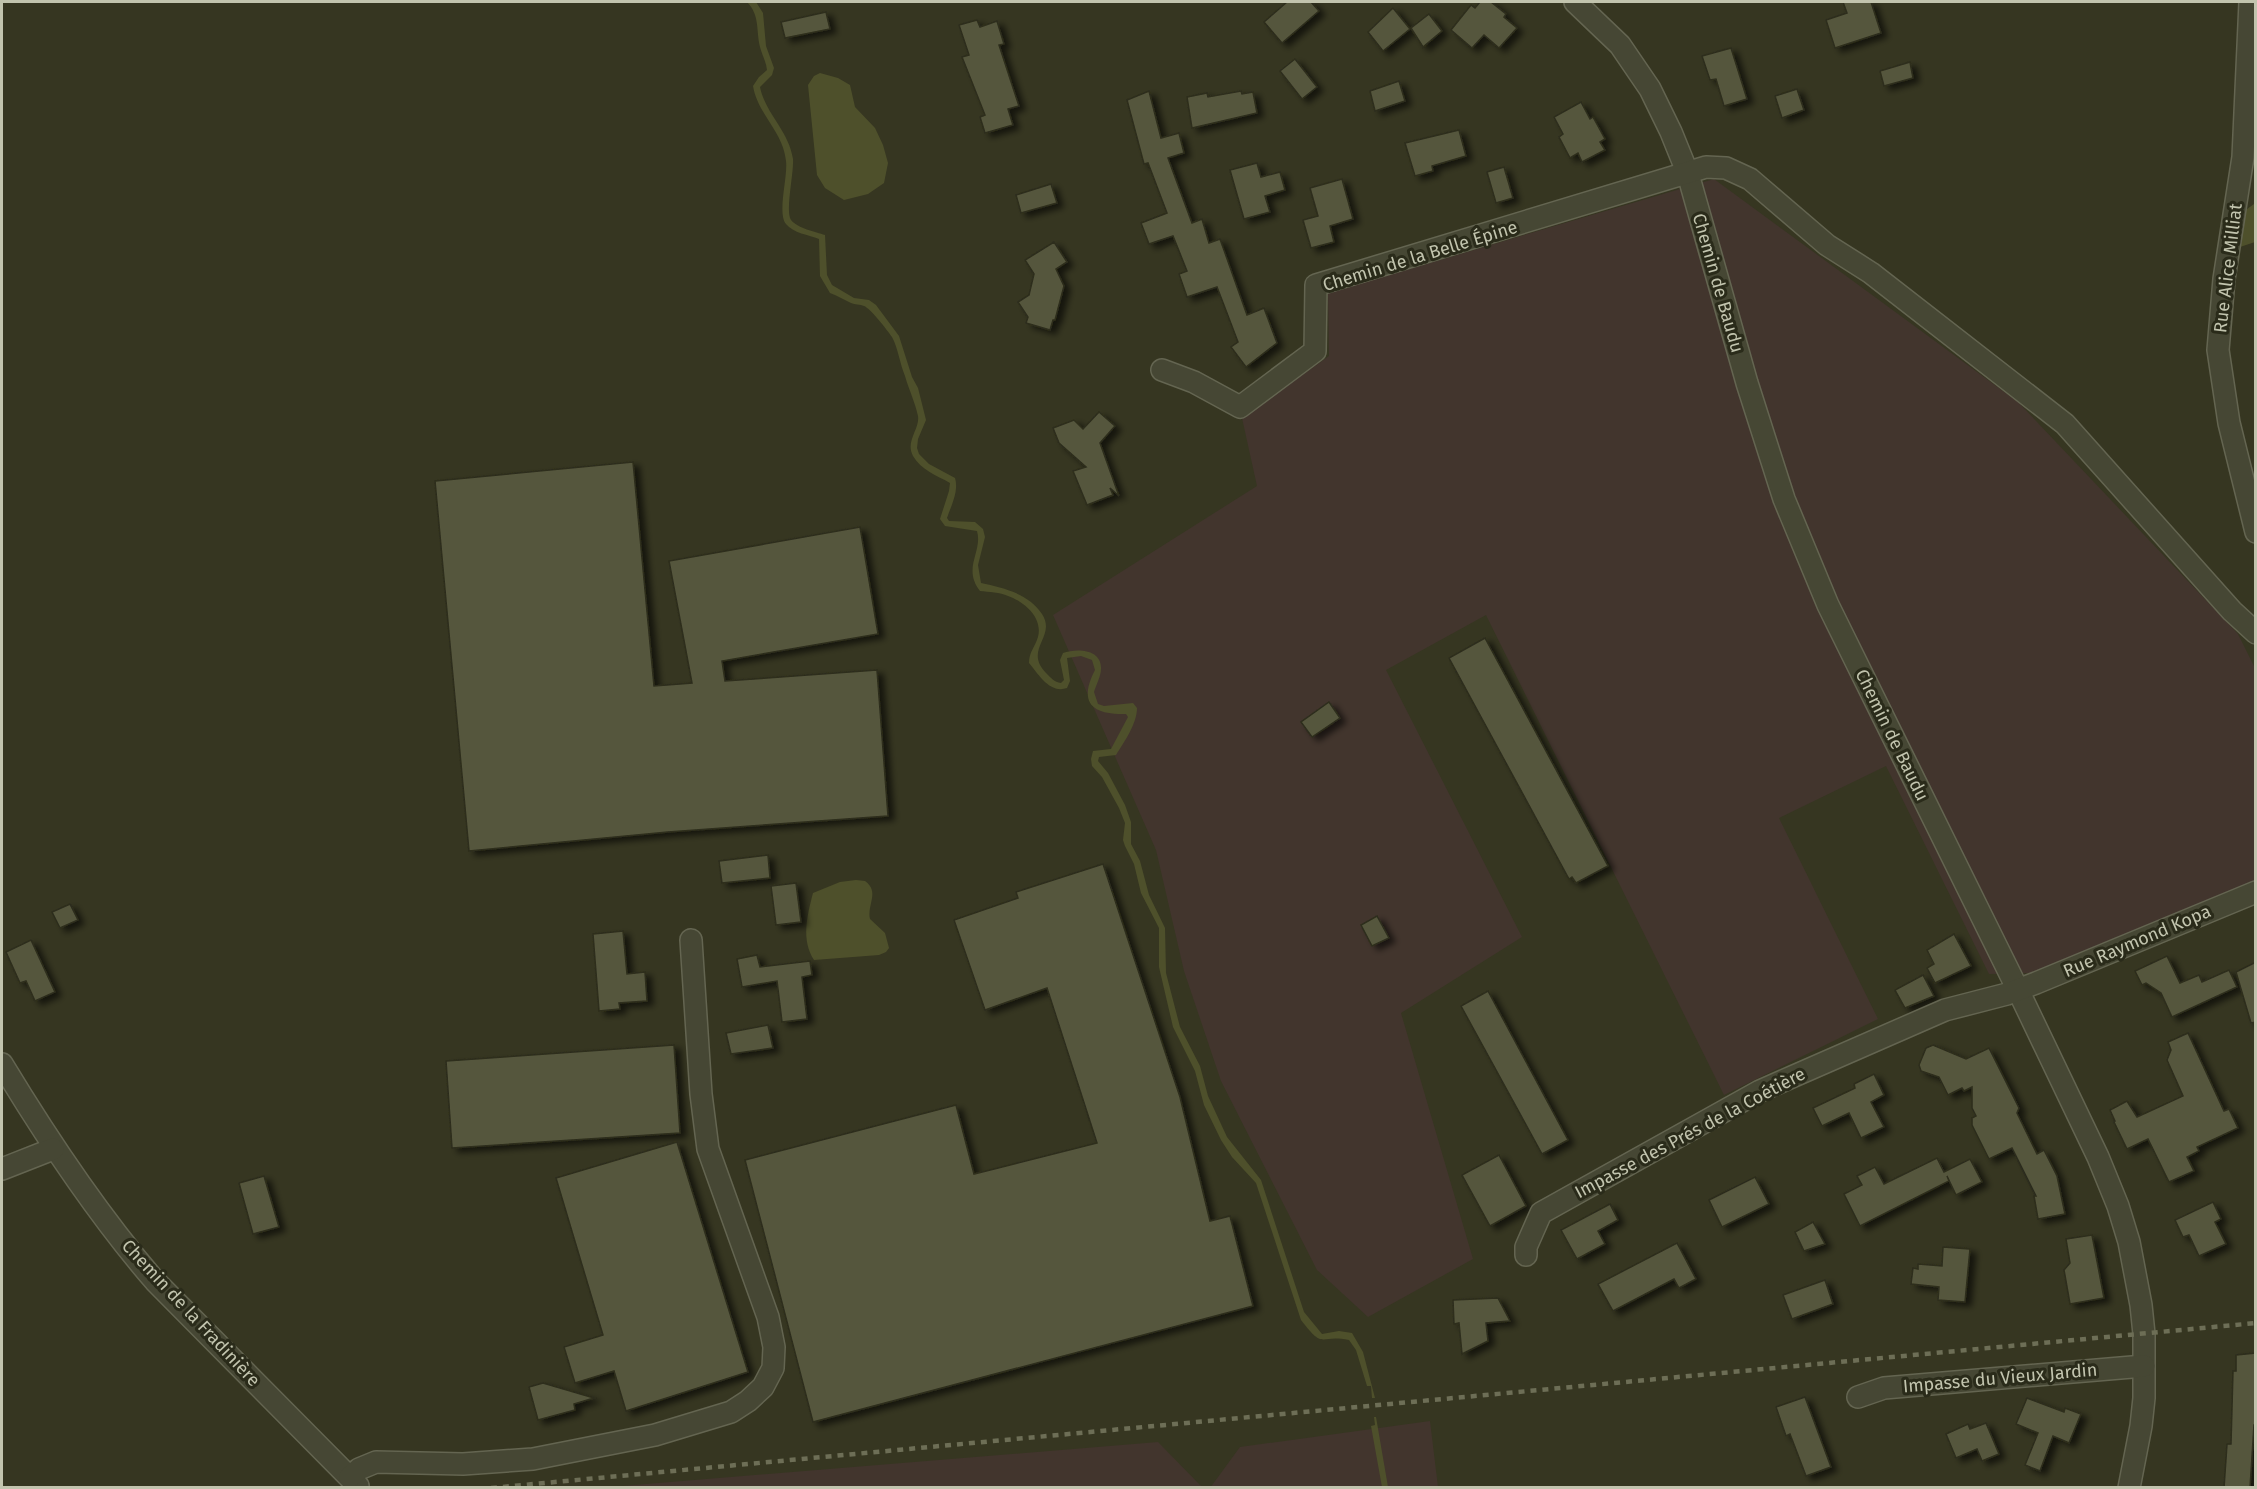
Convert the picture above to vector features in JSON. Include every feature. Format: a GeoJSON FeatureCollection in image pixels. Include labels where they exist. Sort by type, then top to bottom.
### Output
{"type":"FeatureCollection","features":[{"type":"Feature","properties":{"kind":"street","name":"Chemin de Baudu"},"geometry":{"type":"LineString","coordinates":[[1575,2],[1620,45],[1650,89],[1671,132],[1688,174],[1747,383],[1784,499],[1828,605],[2018,990],[2098,1157],[2118,1206],[2129,1242],[2141,1305],[2144,1366],[2141,1426],[2129,1488]]}},
{"type":"Feature","properties":{"kind":"street","name":"Rue Alice Milliat"},"geometry":{"type":"LineString","coordinates":[[2250,2],[2243,157],[2224,279],[2218,350],[2229,423],[2256,532]]}},
{"type":"Feature","properties":{"kind":"street"},"geometry":{"type":"LineString","coordinates":[[1688,174],[1706,167],[1726,168],[1750,179],[1827,244],[1871,273],[2066,424],[2232,611],[2256,633]]}},
{"type":"Feature","properties":{"kind":"street","name":"Chemin de la Belle Épine"},"geometry":{"type":"LineString","coordinates":[[1162,370],[1194,382],[1240,407],[1315,351],[1316,285],[1688,174]]}},
{"type":"Feature","properties":{"kind":"street","name":"Rue Raymond Kopa"},"geometry":{"type":"LineString","coordinates":[[2018,990],[2256,892]]}},
{"type":"Feature","properties":{"kind":"street"},"geometry":{"type":"LineString","coordinates":[[354,1482],[359,1469],[376,1462],[463,1464],[533,1459],[655,1436],[731,1412],[763,1387],[773,1368],[774,1347],[768,1317],[708,1149],[701,1094],[691,940]]}},
{"type":"Feature","properties":{"kind":"street","name":"Impasse des Prés de la Coétière"},"geometry":{"type":"LineString","coordinates":[[1526,1255],[1526,1247],[1541,1213],[1671,1143],[1760,1091],[1945,1010],[2018,990]]}},
{"type":"Feature","properties":{"kind":"street","name":"Chemin de la Fradinière"},"geometry":{"type":"LineString","coordinates":[[2,1064],[53,1149],[127,1249],[155,1281],[354,1482]]}},
{"type":"Feature","properties":{"kind":"street"},"geometry":{"type":"LineString","coordinates":[[2,1168],[53,1149]]}},
{"type":"Feature","properties":{"kind":"street","name":"Impasse du Vieux Jardin"},"geometry":{"type":"LineString","coordinates":[[1858,1396],[1884,1388],[2144,1366]]}},
{"type":"Feature","properties":{"kind":"shaded area"},"geometry":{"type":"Polygon","coordinates":[[[747,2],[756,2],[763,13],[766,46],[774,68],[772,75],[760,87],[791,149],[793,165],[789,215],[791,220],[802,227],[825,235],[827,275],[832,285],[854,298],[869,300],[876,305],[899,336],[912,377],[918,388],[926,420],[918,439],[919,454],[929,464],[955,478],[955,493],[947,518],[949,521],[975,522],[983,529],[985,537],[978,565],[981,583],[1006,589],[1022,596],[1042,614],[1046,622],[1046,630],[1038,657],[1040,665],[1053,680],[1061,683],[1064,680],[1060,660],[1063,653],[1088,652],[1097,657],[1100,662],[1100,675],[1094,692],[1098,704],[1104,706],[1133,703],[1137,708],[1132,726],[1116,755],[1099,757],[1098,761],[1108,773],[1125,805],[1131,822],[1131,844],[1140,861],[1149,895],[1165,928],[1166,973],[1180,1027],[1200,1066],[1208,1096],[1227,1137],[1261,1180],[1304,1312],[1322,1334],[1339,1331],[1352,1333],[1363,1352],[1375,1398],[1372,1398],[1371,1386],[1367,1386],[1356,1350],[1349,1340],[1319,1338],[1301,1320],[1256,1183],[1232,1157],[1221,1140],[1204,1105],[1195,1071],[1173,1027],[1159,967],[1159,928],[1141,893],[1134,864],[1123,840],[1125,823],[1119,808],[1102,777],[1092,766],[1093,751],[1111,749],[1128,717],[1126,714],[1104,712],[1091,705],[1088,691],[1095,670],[1092,660],[1081,656],[1067,658],[1070,681],[1067,688],[1061,689],[1045,682],[1029,663],[1039,630],[1035,617],[1021,602],[1002,594],[980,591],[973,575],[977,531],[945,526],[940,519],[950,483],[925,469],[913,456],[911,445],[918,416],[892,337],[867,308],[830,293],[820,276],[819,239],[793,230],[783,219],[786,161],[784,150],[760,106],[753,86],[767,70],[760,47],[756,17],[747,2]]]}},
{"type":"Feature","properties":{"kind":"shaded area"},"geometry":{"type":"Polygon","coordinates":[[[820,73],[838,78],[850,85],[855,107],[875,128],[883,145],[888,163],[884,183],[868,194],[844,200],[825,188],[817,175],[808,85],[814,76],[820,73]]]}},
{"type":"Feature","properties":{"kind":"shaded area"},"geometry":{"type":"Polygon","coordinates":[[[1714,179],[2018,402],[2238,634],[2255,668],[2255,887],[2031,973],[1989,974],[1886,766],[1779,818],[1878,1019],[1724,1095],[1486,615],[1386,670],[1522,937],[1401,1013],[1473,1259],[1368,1317],[1317,1270],[1221,1081],[1184,971],[1156,850],[1053,615],[1257,486],[1242,418],[1329,356],[1328,293],[1714,179]]]}},
{"type":"Feature","properties":{"kind":"shaded area"},"geometry":{"type":"Polygon","coordinates":[[[2254,204],[2255,242],[2237,248],[2243,212],[2254,204]]]}},
{"type":"Feature","properties":{"kind":"shaded area"},"geometry":{"type":"Polygon","coordinates":[[[865,881],[872,889],[870,919],[885,933],[889,948],[879,955],[814,960],[806,936],[813,893],[840,882],[865,881]]]}},
{"type":"Feature","properties":{"kind":"shaded area"},"geometry":{"type":"Polygon","coordinates":[[[1374,1417],[1376,1417],[1388,1487],[1382,1487],[1371,1426],[1375,1425],[1374,1417]]]}},
{"type":"Feature","properties":{"kind":"shaded area"},"geometry":{"type":"Polygon","coordinates":[[[1430,1421],[1438,1487],[1210,1488],[1240,1447],[1430,1421]]]}},
{"type":"Feature","properties":{"kind":"shaded area"},"geometry":{"type":"Polygon","coordinates":[[[1158,1442],[1202,1487],[610,1487],[1158,1442]]]}},
{"type":"Feature","properties":{"kind":"building"},"geometry":{"type":"Polygon","coordinates":[[[1287,2],[1311,2],[1319,11],[1282,43],[1264,22],[1287,2]]]}},
{"type":"Feature","properties":{"kind":"building"},"geometry":{"type":"Polygon","coordinates":[[[1480,2],[1491,2],[1506,14],[1504,17],[1517,28],[1499,48],[1484,35],[1472,48],[1451,30],[1471,5],[1475,8],[1480,2]]]}},
{"type":"Feature","properties":{"kind":"building"},"geometry":{"type":"Polygon","coordinates":[[[1843,2],[1871,2],[1881,33],[1835,48],[1826,20],[1847,13],[1843,2]]]}},
{"type":"Feature","properties":{"kind":"building"},"geometry":{"type":"Polygon","coordinates":[[[1393,8],[1410,29],[1383,51],[1368,32],[1393,8]]]}},
{"type":"Feature","properties":{"kind":"building"},"geometry":{"type":"Polygon","coordinates":[[[826,12],[830,29],[785,38],[781,22],[826,12]]]}},
{"type":"Feature","properties":{"kind":"building"},"geometry":{"type":"Polygon","coordinates":[[[1429,14],[1442,31],[1423,47],[1411,28],[1429,14]]]}},
{"type":"Feature","properties":{"kind":"building"},"geometry":{"type":"Polygon","coordinates":[[[977,20],[980,27],[997,21],[1004,44],[999,45],[1019,106],[1008,109],[1013,125],[985,133],[980,117],[985,115],[962,57],[969,55],[959,25],[977,20]]]}},
{"type":"Feature","properties":{"kind":"building"},"geometry":{"type":"Polygon","coordinates":[[[1731,48],[1747,99],[1724,106],[1716,79],[1710,80],[1702,56],[1731,48]]]}},
{"type":"Feature","properties":{"kind":"building"},"geometry":{"type":"Polygon","coordinates":[[[1295,59],[1317,87],[1302,99],[1280,71],[1295,59]]]}},
{"type":"Feature","properties":{"kind":"building"},"geometry":{"type":"Polygon","coordinates":[[[1910,62],[1913,78],[1884,86],[1880,71],[1910,62]]]}},
{"type":"Feature","properties":{"kind":"building"},"geometry":{"type":"Polygon","coordinates":[[[1399,81],[1405,101],[1375,111],[1370,91],[1399,81]]]}},
{"type":"Feature","properties":{"kind":"building"},"geometry":{"type":"Polygon","coordinates":[[[1797,89],[1804,110],[1782,118],[1775,96],[1797,89]]]}},
{"type":"Feature","properties":{"kind":"building"},"geometry":{"type":"Polygon","coordinates":[[[1149,91],[1161,138],[1179,133],[1184,153],[1168,158],[1192,223],[1202,219],[1209,243],[1220,239],[1247,315],[1264,308],[1277,343],[1246,367],[1231,347],[1238,342],[1217,287],[1187,297],[1179,274],[1187,271],[1173,236],[1149,244],[1141,223],[1167,213],[1148,163],[1144,164],[1127,100],[1149,91]]]}},
{"type":"Feature","properties":{"kind":"building"},"geometry":{"type":"Polygon","coordinates":[[[1241,91],[1242,94],[1253,92],[1257,113],[1192,128],[1187,97],[1207,93],[1208,97],[1241,91]]]}},
{"type":"Feature","properties":{"kind":"building"},"geometry":{"type":"Polygon","coordinates":[[[1581,102],[1590,119],[1593,117],[1605,139],[1600,142],[1605,150],[1582,162],[1578,153],[1570,158],[1559,137],[1563,134],[1554,117],[1581,102]]]}},
{"type":"Feature","properties":{"kind":"building"},"geometry":{"type":"Polygon","coordinates":[[[1459,130],[1466,156],[1432,166],[1433,171],[1415,176],[1405,143],[1459,130]]]}},
{"type":"Feature","properties":{"kind":"building"},"geometry":{"type":"Polygon","coordinates":[[[1257,163],[1261,177],[1280,172],[1285,190],[1265,196],[1270,212],[1244,219],[1230,170],[1257,163]]]}},
{"type":"Feature","properties":{"kind":"building"},"geometry":{"type":"Polygon","coordinates":[[[1504,167],[1513,198],[1496,203],[1487,172],[1504,167]]]}},
{"type":"Feature","properties":{"kind":"building"},"geometry":{"type":"Polygon","coordinates":[[[1342,179],[1353,219],[1330,226],[1334,242],[1311,248],[1303,220],[1318,216],[1310,188],[1342,179]]]}},
{"type":"Feature","properties":{"kind":"building"},"geometry":{"type":"Polygon","coordinates":[[[1051,184],[1057,203],[1021,213],[1016,195],[1051,184]]]}},
{"type":"Feature","properties":{"kind":"building"},"geometry":{"type":"Polygon","coordinates":[[[1054,242],[1067,262],[1056,269],[1064,286],[1050,330],[1026,323],[1028,317],[1018,302],[1029,295],[1034,274],[1025,260],[1054,242]]]}},
{"type":"Feature","properties":{"kind":"building"},"geometry":{"type":"Polygon","coordinates":[[[1099,412],[1115,426],[1100,443],[1119,496],[1110,488],[1113,495],[1087,505],[1073,471],[1086,467],[1059,443],[1053,428],[1074,420],[1083,429],[1099,412]]]}},
{"type":"Feature","properties":{"kind":"building"},"geometry":{"type":"Polygon","coordinates":[[[633,462],[654,686],[692,683],[669,561],[860,527],[878,634],[722,661],[725,681],[877,670],[888,816],[668,832],[469,851],[435,481],[633,462]]]}},
{"type":"Feature","properties":{"kind":"building"},"geometry":{"type":"Polygon","coordinates":[[[1485,638],[1608,866],[1576,883],[1572,877],[1569,879],[1449,658],[1485,638]]]}},
{"type":"Feature","properties":{"kind":"building"},"geometry":{"type":"Polygon","coordinates":[[[1329,702],[1340,718],[1312,737],[1301,722],[1329,702]]]}},
{"type":"Feature","properties":{"kind":"building"},"geometry":{"type":"Polygon","coordinates":[[[768,855],[770,878],[722,883],[719,861],[768,855]]]}},
{"type":"Feature","properties":{"kind":"building"},"geometry":{"type":"Polygon","coordinates":[[[1103,864],[1180,1097],[1210,1221],[1230,1216],[1253,1306],[813,1422],[745,1160],[956,1105],[974,1174],[1097,1143],[1047,988],[985,1010],[954,920],[1018,898],[1016,892],[1103,864]]]}},
{"type":"Feature","properties":{"kind":"building"},"geometry":{"type":"Polygon","coordinates":[[[796,883],[801,922],[776,925],[771,886],[796,883]]]}},
{"type":"Feature","properties":{"kind":"building"},"geometry":{"type":"Polygon","coordinates":[[[70,904],[78,920],[60,928],[52,912],[70,904]]]}},
{"type":"Feature","properties":{"kind":"building"},"geometry":{"type":"Polygon","coordinates":[[[1377,916],[1389,938],[1372,946],[1361,925],[1377,916]]]}},
{"type":"Feature","properties":{"kind":"building"},"geometry":{"type":"Polygon","coordinates":[[[623,931],[627,974],[645,972],[647,1001],[619,1003],[620,1009],[599,1011],[593,934],[623,931]]]}},
{"type":"Feature","properties":{"kind":"building"},"geometry":{"type":"Polygon","coordinates":[[[1954,934],[1971,966],[1935,983],[1927,968],[1934,964],[1927,950],[1954,934]]]}},
{"type":"Feature","properties":{"kind":"building"},"geometry":{"type":"Polygon","coordinates":[[[31,940],[55,992],[35,1001],[26,981],[20,983],[6,952],[31,940]]]}},
{"type":"Feature","properties":{"kind":"building"},"geometry":{"type":"Polygon","coordinates":[[[757,955],[760,967],[810,961],[812,975],[802,977],[807,1019],[782,1022],[777,981],[742,987],[737,959],[757,955]]]}},
{"type":"Feature","properties":{"kind":"building"},"geometry":{"type":"Polygon","coordinates":[[[2167,956],[2180,983],[2199,975],[2202,982],[2229,970],[2237,987],[2172,1017],[2161,993],[2146,983],[2142,985],[2135,971],[2167,956]]]}},
{"type":"Feature","properties":{"kind":"building"},"geometry":{"type":"Polygon","coordinates":[[[2256,962],[2256,1022],[2251,1023],[2236,972],[2256,962]]]}},
{"type":"Feature","properties":{"kind":"building"},"geometry":{"type":"Polygon","coordinates":[[[1923,975],[1934,996],[1905,1008],[1895,990],[1923,975]]]}},
{"type":"Feature","properties":{"kind":"building"},"geometry":{"type":"Polygon","coordinates":[[[1488,991],[1568,1140],[1542,1154],[1461,1006],[1488,991]]]}},
{"type":"Feature","properties":{"kind":"building"},"geometry":{"type":"Polygon","coordinates":[[[768,1025],[773,1048],[731,1054],[726,1033],[768,1025]]]}},
{"type":"Feature","properties":{"kind":"building"},"geometry":{"type":"Polygon","coordinates":[[[2188,1033],[2224,1111],[2229,1109],[2238,1128],[2197,1147],[2199,1151],[2187,1157],[2194,1171],[2169,1182],[2148,1139],[2127,1149],[2110,1110],[2127,1101],[2137,1117],[2183,1096],[2167,1060],[2171,1050],[2168,1042],[2188,1033]]]}},
{"type":"Feature","properties":{"kind":"building"},"geometry":{"type":"Polygon","coordinates":[[[674,1045],[680,1133],[452,1148],[446,1061],[674,1045]]]}},
{"type":"Feature","properties":{"kind":"building"},"geometry":{"type":"Polygon","coordinates":[[[1933,1045],[1966,1059],[1989,1048],[2019,1108],[2017,1113],[2037,1154],[2044,1150],[2057,1176],[2065,1214],[2038,1219],[2034,1196],[2036,1196],[2012,1148],[1989,1159],[1972,1125],[1972,1118],[1976,1116],[1972,1108],[1972,1087],[1964,1091],[1962,1088],[1948,1095],[1939,1077],[1921,1071],[1919,1065],[1926,1048],[1933,1045]]]}},
{"type":"Feature","properties":{"kind":"building"},"geometry":{"type":"Polygon","coordinates":[[[1874,1074],[1884,1095],[1871,1102],[1884,1127],[1861,1138],[1849,1113],[1822,1126],[1813,1108],[1855,1088],[1854,1084],[1874,1074]]]}},
{"type":"Feature","properties":{"kind":"building"},"geometry":{"type":"Polygon","coordinates":[[[677,1142],[748,1372],[626,1411],[614,1371],[575,1383],[564,1347],[603,1335],[556,1178],[677,1142]]]}},
{"type":"Feature","properties":{"kind":"building"},"geometry":{"type":"Polygon","coordinates":[[[1499,1155],[1526,1206],[1490,1226],[1462,1175],[1499,1155]]]}},
{"type":"Feature","properties":{"kind":"building"},"geometry":{"type":"Polygon","coordinates":[[[1937,1158],[1944,1172],[1970,1159],[1982,1182],[1956,1195],[1947,1176],[1949,1181],[1860,1226],[1844,1194],[1862,1185],[1857,1176],[1875,1167],[1884,1184],[1937,1158]]]}},
{"type":"Feature","properties":{"kind":"building"},"geometry":{"type":"Polygon","coordinates":[[[264,1176],[279,1227],[253,1234],[239,1183],[264,1176]]]}},
{"type":"Feature","properties":{"kind":"building"},"geometry":{"type":"Polygon","coordinates":[[[1755,1177],[1769,1204],[1722,1227],[1709,1200],[1755,1177]]]}},
{"type":"Feature","properties":{"kind":"building"},"geometry":{"type":"Polygon","coordinates":[[[2213,1202],[2221,1219],[2215,1222],[2226,1244],[2199,1256],[2189,1235],[2183,1237],[2175,1220],[2213,1202]]]}},
{"type":"Feature","properties":{"kind":"building"},"geometry":{"type":"Polygon","coordinates":[[[1610,1204],[1618,1220],[1598,1231],[1605,1244],[1577,1259],[1561,1230],[1610,1204]]]}},
{"type":"Feature","properties":{"kind":"building"},"geometry":{"type":"Polygon","coordinates":[[[1813,1222],[1825,1244],[1804,1251],[1795,1232],[1813,1222]]]}},
{"type":"Feature","properties":{"kind":"building"},"geometry":{"type":"Polygon","coordinates":[[[2092,1235],[2104,1298],[2070,1304],[2064,1270],[2070,1263],[2066,1239],[2092,1235]]]}},
{"type":"Feature","properties":{"kind":"building"},"geometry":{"type":"Polygon","coordinates":[[[1677,1243],[1696,1279],[1679,1288],[1674,1279],[1613,1311],[1598,1284],[1677,1243]]]}},
{"type":"Feature","properties":{"kind":"building"},"geometry":{"type":"Polygon","coordinates":[[[1943,1247],[1970,1249],[1965,1302],[1938,1300],[1939,1287],[1911,1284],[1913,1268],[1918,1269],[1918,1264],[1942,1266],[1943,1247]]]}},
{"type":"Feature","properties":{"kind":"building"},"geometry":{"type":"Polygon","coordinates":[[[1825,1280],[1833,1304],[1792,1319],[1783,1295],[1825,1280]]]}},
{"type":"Feature","properties":{"kind":"building"},"geometry":{"type":"Polygon","coordinates":[[[1498,1298],[1510,1321],[1486,1323],[1488,1341],[1462,1354],[1459,1323],[1454,1324],[1453,1300],[1498,1298]]]}},
{"type":"Feature","properties":{"kind":"building"},"geometry":{"type":"Polygon","coordinates":[[[2256,1353],[2256,1425],[2254,1425],[2250,1488],[2224,1488],[2227,1444],[2231,1444],[2233,1371],[2236,1371],[2236,1355],[2256,1353]]]}},
{"type":"Feature","properties":{"kind":"building"},"geometry":{"type":"Polygon","coordinates":[[[543,1383],[594,1398],[574,1404],[575,1410],[538,1420],[529,1387],[543,1383]]]}},
{"type":"Feature","properties":{"kind":"building"},"geometry":{"type":"Polygon","coordinates":[[[1805,1397],[1831,1467],[1806,1476],[1790,1434],[1786,1436],[1776,1407],[1805,1397]]]}},
{"type":"Feature","properties":{"kind":"building"},"geometry":{"type":"Polygon","coordinates":[[[2027,1398],[2064,1412],[2065,1408],[2081,1414],[2069,1443],[2053,1436],[2040,1471],[2025,1465],[2038,1433],[2016,1424],[2027,1398]]]}},
{"type":"Feature","properties":{"kind":"building"},"geometry":{"type":"Polygon","coordinates":[[[1986,1423],[1999,1454],[1982,1461],[1977,1449],[1956,1458],[1946,1434],[1968,1424],[1970,1429],[1986,1423]]]}},
{"type":"Feature","properties":{"kind":"railway"},"geometry":{"type":"LineString","coordinates":[[491,1488],[2256,1323]]}}]}
